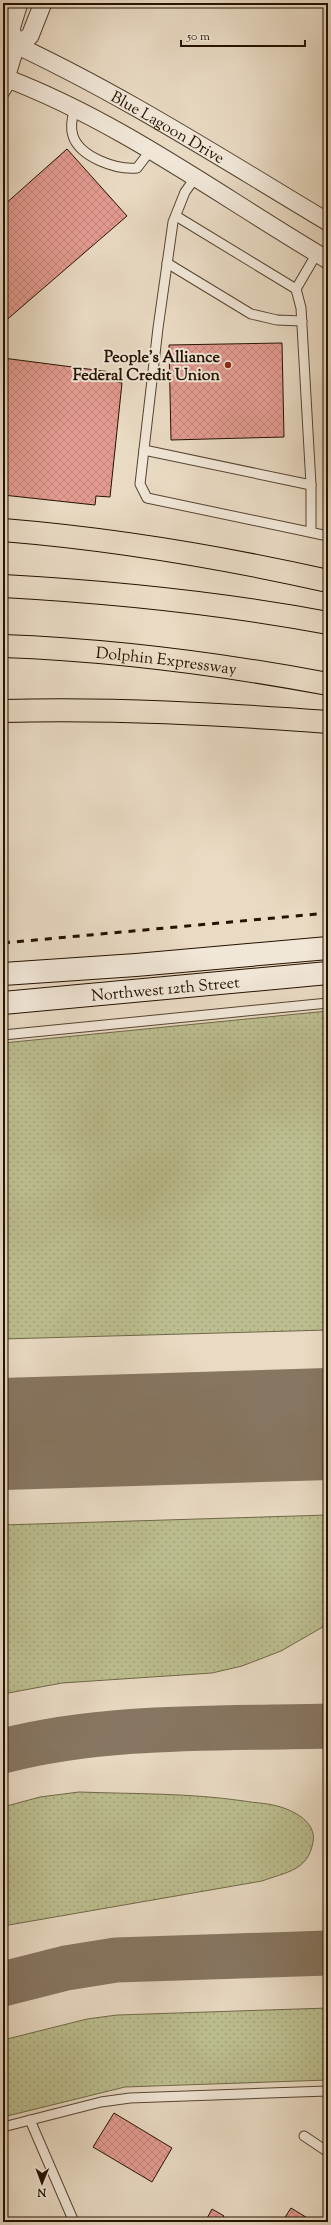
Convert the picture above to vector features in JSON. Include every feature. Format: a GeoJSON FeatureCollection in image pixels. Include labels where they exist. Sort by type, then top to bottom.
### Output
{"type":"FeatureCollection","features":[{"type":"Feature","properties":{"kind":"highway"},"geometry":{"type":"LineString","coordinates":[[3,530],[168,549],[328,581]]}},
{"type":"Feature","properties":{"kind":"highway"},"geometry":{"type":"LineString","coordinates":[[3,586],[124,594],[247,609],[328,622]]}},
{"type":"Feature","properties":{"kind":"highway","name":"Dolphin Expressway"},"geometry":{"type":"LineString","coordinates":[[3,646],[82,651],[163,659],[234,668],[328,684]]}},
{"type":"Feature","properties":{"kind":"highway"},"geometry":{"type":"LineString","coordinates":[[3,711],[88,709],[220,714],[328,722]]}},
{"type":"Feature","properties":{"kind":"main road","name":"Northwest 12th Street"},"geometry":{"type":"LineString","coordinates":[[3,974],[136,965],[328,948]]}},
{"type":"Feature","properties":{"kind":"main road","name":"Northwest 12th Street"},"geometry":{"type":"LineString","coordinates":[[3,1003],[328,973]]}},
{"type":"Feature","properties":{"kind":"street"},"geometry":{"type":"LineString","coordinates":[[6,83],[11,29],[19,3]]}},
{"type":"Feature","properties":{"kind":"street"},"geometry":{"type":"LineString","coordinates":[[10,42],[30,36],[43,3]]}},
{"type":"Feature","properties":{"kind":"street","name":"Blue Lagoon Drive"},"geometry":{"type":"LineString","coordinates":[[10,42],[71,71],[163,121],[328,222]]}},
{"type":"Feature","properties":{"kind":"street","name":"Blue Lagoon Drive"},"geometry":{"type":"LineString","coordinates":[[6,83],[75,108],[150,151],[322,256]]}},
{"type":"Feature","properties":{"kind":"lane"},"geometry":{"type":"LineString","coordinates":[[75,108],[72,128],[73,136],[78,145],[107,165],[116,168],[137,168],[150,151]]}},
{"type":"Feature","properties":{"kind":"lane"},"geometry":{"type":"LineString","coordinates":[[195,178],[185,192],[176,216],[167,263],[140,484],[147,498],[328,536]]}},
{"type":"Feature","properties":{"kind":"lane"},"geometry":{"type":"LineString","coordinates":[[176,216],[296,289],[301,308],[302,321],[311,485],[311,532]]}},
{"type":"Feature","properties":{"kind":"lane"},"geometry":{"type":"LineString","coordinates":[[296,289],[322,256]]}},
{"type":"Feature","properties":{"kind":"lane"},"geometry":{"type":"LineString","coordinates":[[167,263],[251,314],[277,320],[302,321]]}},
{"type":"Feature","properties":{"kind":"lane"},"geometry":{"type":"LineString","coordinates":[[144,450],[311,485]]}},
{"type":"Feature","properties":{"kind":"lane"},"geometry":{"type":"LineString","coordinates":[[3,1035],[328,1002]]}},
{"type":"Feature","properties":{"kind":"lane"},"geometry":{"type":"LineString","coordinates":[[3,2127],[101,2102],[139,2097],[328,2091]]}},
{"type":"Feature","properties":{"kind":"lane"},"geometry":{"type":"LineString","coordinates":[[30,2120],[74,2222]]}},
{"type":"Feature","properties":{"kind":"lane"},"geometry":{"type":"LineString","coordinates":[[304,2136],[328,2152]]}},
{"type":"Feature","properties":{"kind":"green space"},"geometry":{"type":"Polygon","coordinates":[[[328,1011],[328,1330],[3,1339],[3,1043],[328,1011]]]}},
{"type":"Feature","properties":{"kind":"green space"},"geometry":{"type":"Polygon","coordinates":[[[328,1515],[328,1624],[281,1651],[242,1666],[212,1673],[62,1683],[3,1694],[3,1525],[328,1515]]]}},
{"type":"Feature","properties":{"kind":"green space"},"geometry":{"type":"Polygon","coordinates":[[[79,1792],[203,1796],[273,1805],[290,1810],[308,1823],[313,1835],[313,1842],[310,1852],[301,1865],[295,1869],[262,1881],[3,1926],[3,1807],[40,1797],[79,1792]]]}},
{"type":"Feature","properties":{"kind":"green space"},"geometry":{"type":"Polygon","coordinates":[[[328,2008],[328,2080],[125,2087],[3,2117],[3,2040],[87,2019],[117,2015],[328,2008]]]}},
{"type":"Feature","properties":{"kind":"building"},"geometry":{"type":"Polygon","coordinates":[[[67,149],[127,216],[3,323],[3,206],[67,149]]]}},
{"type":"Feature","properties":{"kind":"building"},"geometry":{"type":"Polygon","coordinates":[[[282,343],[284,437],[171,440],[169,345],[282,343]]]}},
{"type":"Feature","properties":{"kind":"building"},"geometry":{"type":"Polygon","coordinates":[[[3,358],[111,372],[109,380],[122,383],[110,497],[96,496],[95,505],[3,495],[3,358]]]}},
{"type":"Feature","properties":{"kind":"building"},"geometry":{"type":"Polygon","coordinates":[[[114,2113],[172,2148],[152,2182],[93,2147],[114,2113]]]}},
{"type":"Feature","properties":{"kind":"building"},"geometry":{"type":"Polygon","coordinates":[[[291,2208],[314,2222],[282,2222],[291,2208]]]}},
{"type":"Feature","properties":{"kind":"building"},"geometry":{"type":"Polygon","coordinates":[[[212,2209],[224,2216],[220,2222],[205,2222],[212,2209]]]}},
{"type":"Feature","properties":{"kind":"taxiway"},"geometry":{"type":"LineString","coordinates":[[3,1751],[43,1742],[123,1732],[205,1728],[328,1726]]}},
{"type":"Feature","properties":{"kind":"taxiway"},"geometry":{"type":"LineString","coordinates":[[3,1984],[66,1968],[116,1960],[328,1953]]}},
{"type":"Feature","properties":{"kind":"runway"},"geometry":{"type":"LineString","coordinates":[[3,1434],[328,1424]]}},
{"type":"Feature","properties":{"kind":"railway"},"geometry":{"type":"LineString","coordinates":[[3,943],[328,913]]}},
{"type":"Feature","properties":{"kind":"place","name":"People’s Alliance Federal Credit Union"},"geometry":{"type":"Point","coordinates":[228,365]}}]}
